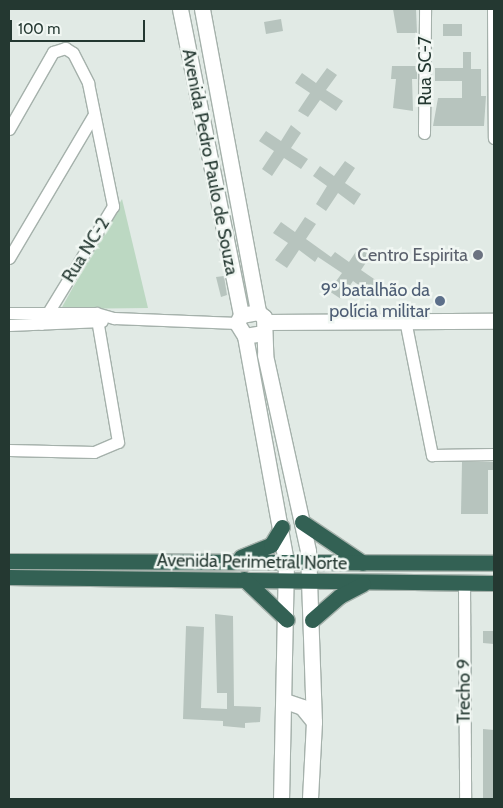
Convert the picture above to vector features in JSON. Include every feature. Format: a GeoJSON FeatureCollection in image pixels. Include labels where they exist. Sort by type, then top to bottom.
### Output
{"type":"FeatureCollection","features":[{"type":"Feature","properties":{"kind":"highway"},"geometry":{"type":"LineString","coordinates":[[302,522],[364,563]]}},
{"type":"Feature","properties":{"kind":"highway"},"geometry":{"type":"LineString","coordinates":[[226,560],[264,550],[282,527]]}},
{"type":"Feature","properties":{"kind":"highway","name":"Avenida Perimetral Norte"},"geometry":{"type":"LineString","coordinates":[[9,561],[226,560],[494,563]]}},
{"type":"Feature","properties":{"kind":"highway","name":"Avenida Perimetral Norte"},"geometry":{"type":"LineString","coordinates":[[9,577],[244,579],[364,583],[494,583]]}},
{"type":"Feature","properties":{"kind":"highway"},"geometry":{"type":"LineString","coordinates":[[244,579],[287,620]]}},
{"type":"Feature","properties":{"kind":"highway"},"geometry":{"type":"LineString","coordinates":[[312,620],[340,596],[364,583]]}},
{"type":"Feature","properties":{"kind":"main road","name":"Avenida Pedro Paulo de Souza"},"geometry":{"type":"LineString","coordinates":[[180,9],[282,527],[287,580],[283,796]]}},
{"type":"Feature","properties":{"kind":"main road","name":"Avenida Pedro Paulo de Souza"},"geometry":{"type":"LineString","coordinates":[[202,9],[222,121],[309,562],[314,722],[310,799]]}},
{"type":"Feature","properties":{"kind":"main road"},"geometry":{"type":"LineString","coordinates":[[186,46],[204,79],[215,77]]}},
{"type":"Feature","properties":{"kind":"main road"},"geometry":{"type":"LineString","coordinates":[[198,108],[203,99],[208,98],[222,121]]}},
{"type":"Feature","properties":{"kind":"main road"},"geometry":{"type":"LineString","coordinates":[[241,325],[262,322],[494,321]]}},
{"type":"Feature","properties":{"kind":"main road"},"geometry":{"type":"LineString","coordinates":[[241,325],[262,322]]}},
{"type":"Feature","properties":{"kind":"main road"},"geometry":{"type":"LineString","coordinates":[[285,701],[302,707],[314,722]]}},
{"type":"Feature","properties":{"kind":"street","name":"Rua SC-7"},"geometry":{"type":"LineString","coordinates":[[424,132],[425,9]]}},
{"type":"Feature","properties":{"kind":"street"},"geometry":{"type":"LineString","coordinates":[[493,9],[494,138]]}},
{"type":"Feature","properties":{"kind":"street","name":"Rua NC-2"},"geometry":{"type":"LineString","coordinates":[[9,129],[53,52],[66,48],[77,59],[94,114],[113,206],[41,324]]}},
{"type":"Feature","properties":{"kind":"street"},"geometry":{"type":"LineString","coordinates":[[9,258],[94,114]]}},
{"type":"Feature","properties":{"kind":"street"},"geometry":{"type":"LineString","coordinates":[[9,313],[48,312],[96,318]]}},
{"type":"Feature","properties":{"kind":"street"},"geometry":{"type":"LineString","coordinates":[[9,450],[94,452],[118,442],[96,318]]}},
{"type":"Feature","properties":{"kind":"street"},"geometry":{"type":"LineString","coordinates":[[9,325],[114,318],[241,325]]}},
{"type":"Feature","properties":{"kind":"street"},"geometry":{"type":"LineString","coordinates":[[405,320],[432,455],[494,454]]}},
{"type":"Feature","properties":{"kind":"street","name":"Trecho 9"},"geometry":{"type":"LineString","coordinates":[[464,583],[465,799]]}},
{"type":"Feature","properties":{"kind":"green space"},"geometry":{"type":"Polygon","coordinates":[[[122,199],[148,308],[61,309],[122,199]]]}},
{"type":"Feature","properties":{"kind":"building"},"geometry":{"type":"Polygon","coordinates":[[[393,9],[416,9],[417,33],[397,33],[393,9]]]}},
{"type":"Feature","properties":{"kind":"building"},"geometry":{"type":"Polygon","coordinates":[[[281,19],[283,31],[266,34],[264,22],[281,19]]]}},
{"type":"Feature","properties":{"kind":"building"},"geometry":{"type":"Polygon","coordinates":[[[443,24],[462,24],[462,36],[443,36],[443,24]]]}},
{"type":"Feature","properties":{"kind":"building"},"geometry":{"type":"Polygon","coordinates":[[[463,52],[471,52],[471,69],[481,69],[481,96],[486,96],[484,126],[433,126],[438,98],[462,98],[462,81],[435,81],[435,68],[463,68],[463,52]]]}},
{"type":"Feature","properties":{"kind":"building"},"geometry":{"type":"Polygon","coordinates":[[[392,66],[417,66],[417,79],[412,79],[413,111],[393,108],[396,79],[391,79],[392,66]]]}},
{"type":"Feature","properties":{"kind":"building"},"geometry":{"type":"Polygon","coordinates":[[[327,68],[337,75],[326,90],[343,101],[336,111],[320,100],[308,117],[298,111],[310,93],[295,83],[302,73],[316,83],[327,68]]]}},
{"type":"Feature","properties":{"kind":"building"},"geometry":{"type":"Polygon","coordinates":[[[291,125],[301,133],[291,148],[308,159],[301,169],[284,158],[272,176],[262,169],[274,151],[259,141],[266,131],[281,141],[291,125]]]}},
{"type":"Feature","properties":{"kind":"building"},"geometry":{"type":"Polygon","coordinates":[[[345,161],[355,168],[345,183],[361,194],[354,205],[338,193],[326,211],[316,204],[327,186],[313,176],[320,166],[334,176],[345,161]]]}},
{"type":"Feature","properties":{"kind":"building"},"geometry":{"type":"Polygon","coordinates":[[[305,217],[316,224],[306,239],[331,257],[335,252],[349,262],[359,247],[371,255],[361,270],[377,281],[370,293],[353,281],[341,299],[329,291],[342,273],[318,257],[315,262],[299,250],[287,268],[275,260],[288,243],[273,233],[281,222],[295,232],[305,217]]]}},
{"type":"Feature","properties":{"kind":"building"},"geometry":{"type":"Polygon","coordinates":[[[224,276],[227,295],[221,297],[216,277],[224,276]]]}},
{"type":"Feature","properties":{"kind":"building"},"geometry":{"type":"Polygon","coordinates":[[[462,462],[494,462],[494,470],[488,470],[488,514],[461,514],[462,462]]]}},
{"type":"Feature","properties":{"kind":"building"},"geometry":{"type":"Polygon","coordinates":[[[215,614],[233,616],[234,706],[261,707],[260,722],[245,723],[245,728],[223,726],[223,721],[183,719],[186,626],[204,627],[201,708],[227,709],[227,693],[217,693],[215,614]]]}},
{"type":"Feature","properties":{"kind":"building"},"geometry":{"type":"Polygon","coordinates":[[[483,631],[494,631],[494,644],[483,643],[483,631]]]}},
{"type":"Feature","properties":{"kind":"building"},"geometry":{"type":"Polygon","coordinates":[[[483,729],[494,730],[494,799],[483,799],[483,729]]]}},
{"type":"Feature","properties":{"kind":"place","name":"Centro Espirita"},"geometry":{"type":"Point","coordinates":[478,255]}},
{"type":"Feature","properties":{"kind":"place","name":"9º batalhão da polícia militar"},"geometry":{"type":"Point","coordinates":[440,301]}}]}
